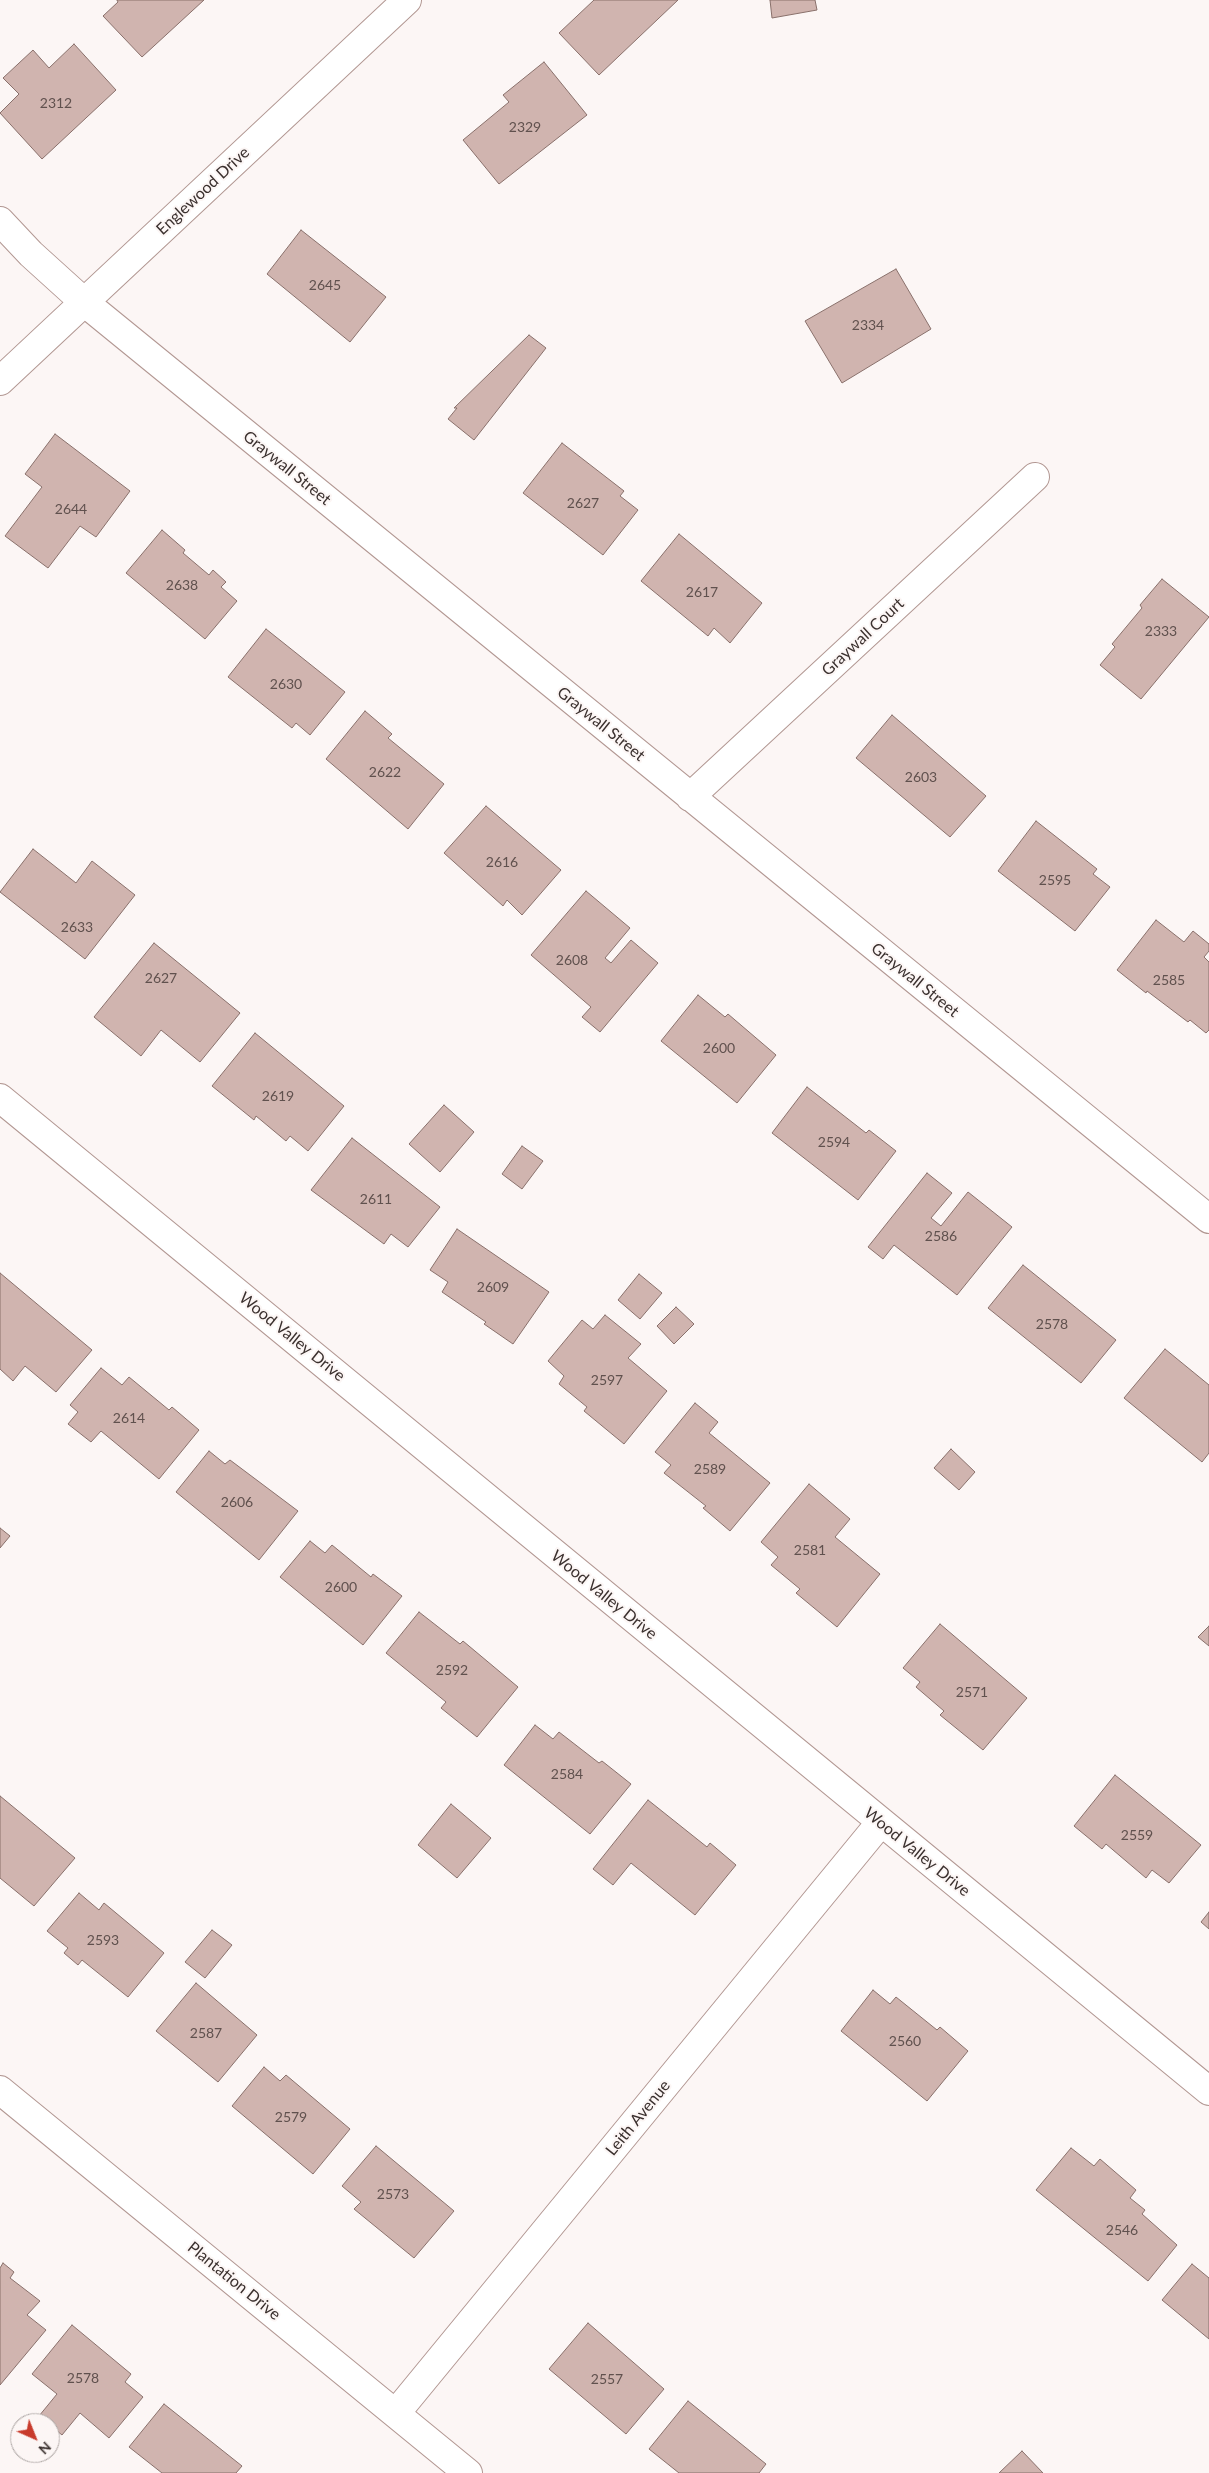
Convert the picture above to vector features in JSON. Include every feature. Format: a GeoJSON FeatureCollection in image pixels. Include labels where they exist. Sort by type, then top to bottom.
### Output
{"type":"FeatureCollection","features":[{"type":"Feature","properties":{"kind":"street","name":"Englewood Drive"},"geometry":{"type":"LineString","coordinates":[[0,381],[407,0]]}},
{"type":"Feature","properties":{"kind":"street","name":"Graywall Street"},"geometry":{"type":"LineString","coordinates":[[0,221],[31,254],[84,302],[1209,1219]]}},
{"type":"Feature","properties":{"kind":"street","name":"Graywall Court"},"geometry":{"type":"LineString","coordinates":[[690,797],[1035,477]]}},
{"type":"Feature","properties":{"kind":"street","name":"Wood Valley Drive"},"geometry":{"type":"LineString","coordinates":[[0,1098],[1209,2091]]}},
{"type":"Feature","properties":{"kind":"street","name":"Leith Avenue"},"geometry":{"type":"LineString","coordinates":[[396,2413],[881,1822]]}},
{"type":"Feature","properties":{"kind":"street","name":"Plantation Drive"},"geometry":{"type":"LineString","coordinates":[[0,2090],[468,2473]]}},
{"type":"Feature","properties":{"kind":"building"},"geometry":{"type":"Polygon","coordinates":[[[117,0],[204,0],[142,57],[103,16],[118,2],[117,0]]]}},
{"type":"Feature","properties":{"kind":"building"},"geometry":{"type":"Polygon","coordinates":[[[594,0],[678,0],[599,75],[559,33],[594,0]]]}},
{"type":"Feature","properties":{"kind":"building"},"geometry":{"type":"Polygon","coordinates":[[[770,0],[815,0],[817,10],[772,18],[770,0]]]}},
{"type":"Feature","properties":{"kind":"building"},"geometry":{"type":"Polygon","coordinates":[[[74,44],[116,90],[42,159],[0,113],[19,94],[3,78],[33,50],[49,68],[74,44]]]}},
{"type":"Feature","properties":{"kind":"building"},"geometry":{"type":"Polygon","coordinates":[[[544,62],[587,115],[499,184],[463,140],[509,102],[503,95],[544,62]]]}},
{"type":"Feature","properties":{"kind":"building"},"geometry":{"type":"Polygon","coordinates":[[[301,230],[386,297],[350,342],[267,274],[301,230]]]}},
{"type":"Feature","properties":{"kind":"building"},"geometry":{"type":"Polygon","coordinates":[[[896,269],[931,329],[842,383],[805,321],[896,269]]]}},
{"type":"Feature","properties":{"kind":"building"},"geometry":{"type":"Polygon","coordinates":[[[529,335],[546,348],[474,440],[448,419],[457,408],[454,408],[529,335]]]}},
{"type":"Feature","properties":{"kind":"building"},"geometry":{"type":"Polygon","coordinates":[[[55,434],[130,491],[96,537],[80,526],[48,568],[5,536],[42,487],[25,474],[55,434]]]}},
{"type":"Feature","properties":{"kind":"building"},"geometry":{"type":"Polygon","coordinates":[[[562,443],[624,491],[620,496],[638,510],[603,555],[523,493],[562,443]]]}},
{"type":"Feature","properties":{"kind":"building"},"geometry":{"type":"Polygon","coordinates":[[[162,530],[185,550],[183,553],[209,575],[213,570],[226,582],[221,587],[237,601],[205,639],[126,573],[162,530]]]}},
{"type":"Feature","properties":{"kind":"building"},"geometry":{"type":"Polygon","coordinates":[[[679,534],[762,603],[730,643],[714,628],[708,636],[641,581],[679,534]]]}},
{"type":"Feature","properties":{"kind":"building"},"geometry":{"type":"Polygon","coordinates":[[[1162,579],[1209,617],[1141,699],[1100,665],[1115,647],[1112,644],[1142,608],[1140,605],[1162,579]]]}},
{"type":"Feature","properties":{"kind":"building"},"geometry":{"type":"Polygon","coordinates":[[[266,629],[345,692],[310,735],[296,723],[292,728],[228,677],[266,629]]]}},
{"type":"Feature","properties":{"kind":"building"},"geometry":{"type":"Polygon","coordinates":[[[365,711],[392,734],[388,738],[444,784],[408,829],[326,759],[365,711]]]}},
{"type":"Feature","properties":{"kind":"building"},"geometry":{"type":"Polygon","coordinates":[[[892,715],[986,796],[950,837],[856,758],[892,715]]]}},
{"type":"Feature","properties":{"kind":"building"},"geometry":{"type":"Polygon","coordinates":[[[486,806],[561,870],[522,915],[507,900],[503,906],[444,853],[486,806]]]}},
{"type":"Feature","properties":{"kind":"building"},"geometry":{"type":"Polygon","coordinates":[[[1036,821],[1097,869],[1093,874],[1110,887],[1075,931],[998,871],[1036,821]]]}},
{"type":"Feature","properties":{"kind":"building"},"geometry":{"type":"Polygon","coordinates":[[[33,849],[76,883],[92,861],[135,895],[85,959],[0,892],[33,849]]]}},
{"type":"Feature","properties":{"kind":"building"},"geometry":{"type":"Polygon","coordinates":[[[586,891],[630,928],[605,958],[611,963],[631,940],[658,963],[600,1032],[582,1017],[591,1007],[531,955],[586,891]]]}},
{"type":"Feature","properties":{"kind":"building"},"geometry":{"type":"Polygon","coordinates":[[[1156,920],[1184,942],[1193,931],[1209,944],[1209,951],[1204,957],[1209,962],[1209,1030],[1206,1033],[1147,991],[1146,993],[1117,970],[1156,920]]]}},
{"type":"Feature","properties":{"kind":"building"},"geometry":{"type":"Polygon","coordinates":[[[154,943],[240,1013],[200,1062],[161,1030],[141,1056],[94,1017],[154,943]]]}},
{"type":"Feature","properties":{"kind":"building"},"geometry":{"type":"Polygon","coordinates":[[[698,995],[725,1017],[728,1014],[776,1055],[737,1103],[661,1041],[698,995]]]}},
{"type":"Feature","properties":{"kind":"building"},"geometry":{"type":"Polygon","coordinates":[[[255,1033],[344,1106],[308,1151],[290,1136],[286,1141],[256,1116],[254,1120],[212,1086],[255,1033]]]}},
{"type":"Feature","properties":{"kind":"building"},"geometry":{"type":"Polygon","coordinates":[[[807,1087],[866,1133],[869,1130],[896,1151],[858,1200],[772,1133],[807,1087]]]}},
{"type":"Feature","properties":{"kind":"building"},"geometry":{"type":"Polygon","coordinates":[[[444,1105],[474,1132],[440,1172],[409,1144],[444,1105]]]}},
{"type":"Feature","properties":{"kind":"building"},"geometry":{"type":"Polygon","coordinates":[[[352,1138],[440,1207],[408,1247],[391,1234],[384,1244],[311,1190],[352,1138]]]}},
{"type":"Feature","properties":{"kind":"building"},"geometry":{"type":"Polygon","coordinates":[[[522,1146],[543,1161],[522,1189],[502,1174],[522,1146]]]}},
{"type":"Feature","properties":{"kind":"building"},"geometry":{"type":"Polygon","coordinates":[[[927,1173],[952,1193],[931,1218],[941,1226],[968,1192],[1012,1227],[957,1295],[894,1245],[883,1259],[868,1247],[927,1173]]]}},
{"type":"Feature","properties":{"kind":"building"},"geometry":{"type":"Polygon","coordinates":[[[457,1229],[549,1292],[513,1344],[484,1324],[486,1322],[442,1292],[448,1282],[430,1270],[457,1229]]]}},
{"type":"Feature","properties":{"kind":"building"},"geometry":{"type":"Polygon","coordinates":[[[1023,1265],[1116,1340],[1081,1383],[988,1308],[1023,1265]]]}},
{"type":"Feature","properties":{"kind":"building"},"geometry":{"type":"Polygon","coordinates":[[[0,1273],[92,1350],[56,1392],[25,1366],[13,1381],[0,1369],[0,1273]]]}},
{"type":"Feature","properties":{"kind":"building"},"geometry":{"type":"Polygon","coordinates":[[[639,1274],[662,1293],[640,1319],[618,1300],[639,1274]]]}},
{"type":"Feature","properties":{"kind":"building"},"geometry":{"type":"Polygon","coordinates":[[[676,1307],[694,1324],[674,1344],[657,1326],[676,1307]]]}},
{"type":"Feature","properties":{"kind":"building"},"geometry":{"type":"Polygon","coordinates":[[[605,1315],[641,1344],[628,1358],[667,1391],[624,1444],[584,1411],[587,1407],[559,1384],[564,1376],[548,1361],[582,1320],[593,1329],[605,1315]]]}},
{"type":"Feature","properties":{"kind":"building"},"geometry":{"type":"Polygon","coordinates":[[[1165,1349],[1209,1385],[1209,1453],[1202,1462],[1124,1398],[1165,1349]]]}},
{"type":"Feature","properties":{"kind":"building"},"geometry":{"type":"Polygon","coordinates":[[[101,1368],[122,1385],[129,1377],[169,1410],[172,1407],[199,1430],[159,1479],[101,1431],[91,1442],[68,1424],[78,1412],[70,1405],[101,1368]]]}},
{"type":"Feature","properties":{"kind":"building"},"geometry":{"type":"Polygon","coordinates":[[[695,1403],[718,1422],[709,1433],[770,1483],[730,1531],[703,1508],[706,1506],[664,1473],[671,1465],[655,1452],[695,1403]]]}},
{"type":"Feature","properties":{"kind":"building"},"geometry":{"type":"Polygon","coordinates":[[[951,1449],[975,1472],[959,1490],[934,1468],[951,1449]]]}},
{"type":"Feature","properties":{"kind":"building"},"geometry":{"type":"Polygon","coordinates":[[[209,1451],[225,1464],[230,1460],[298,1511],[259,1560],[176,1492],[209,1451]]]}},
{"type":"Feature","properties":{"kind":"building"},"geometry":{"type":"Polygon","coordinates":[[[809,1484],[850,1519],[835,1537],[880,1574],[837,1627],[796,1593],[800,1589],[771,1565],[778,1557],[761,1542],[809,1484]]]}},
{"type":"Feature","properties":{"kind":"building"},"geometry":{"type":"Polygon","coordinates":[[[0,1528],[10,1536],[0,1548],[0,1528]]]}},
{"type":"Feature","properties":{"kind":"building"},"geometry":{"type":"Polygon","coordinates":[[[310,1541],[325,1553],[332,1545],[371,1577],[373,1574],[402,1596],[363,1645],[280,1577],[310,1541]]]}},
{"type":"Feature","properties":{"kind":"building"},"geometry":{"type":"Polygon","coordinates":[[[419,1612],[460,1644],[463,1641],[518,1687],[477,1737],[441,1708],[446,1702],[386,1653],[419,1612]]]}},
{"type":"Feature","properties":{"kind":"building"},"geometry":{"type":"Polygon","coordinates":[[[940,1624],[1027,1698],[983,1750],[940,1715],[944,1711],[916,1687],[920,1682],[903,1668],[940,1624]]]}},
{"type":"Feature","properties":{"kind":"building"},"geometry":{"type":"Polygon","coordinates":[[[1209,1626],[1209,1646],[1198,1637],[1209,1626]]]}},
{"type":"Feature","properties":{"kind":"building"},"geometry":{"type":"Polygon","coordinates":[[[535,1725],[553,1739],[559,1732],[599,1763],[602,1761],[631,1784],[590,1834],[504,1765],[535,1725]]]}},
{"type":"Feature","properties":{"kind":"building"},"geometry":{"type":"Polygon","coordinates":[[[1115,1775],[1201,1845],[1169,1883],[1152,1870],[1146,1878],[1106,1844],[1102,1849],[1074,1826],[1115,1775]]]}},
{"type":"Feature","properties":{"kind":"building"},"geometry":{"type":"Polygon","coordinates":[[[0,1796],[75,1858],[34,1906],[0,1878],[0,1796]]]}},
{"type":"Feature","properties":{"kind":"building"},"geometry":{"type":"Polygon","coordinates":[[[648,1800],[707,1847],[710,1843],[736,1865],[695,1915],[631,1863],[613,1885],[593,1869],[648,1800]]]}},
{"type":"Feature","properties":{"kind":"building"},"geometry":{"type":"Polygon","coordinates":[[[451,1804],[491,1838],[457,1878],[418,1845],[451,1804]]]}},
{"type":"Feature","properties":{"kind":"building"},"geometry":{"type":"Polygon","coordinates":[[[79,1893],[99,1910],[104,1903],[164,1953],[128,1997],[82,1960],[78,1965],[64,1953],[68,1948],[47,1931],[79,1893]]]}},
{"type":"Feature","properties":{"kind":"building"},"geometry":{"type":"Polygon","coordinates":[[[1209,1912],[1209,1929],[1201,1922],[1209,1912]]]}},
{"type":"Feature","properties":{"kind":"building"},"geometry":{"type":"Polygon","coordinates":[[[212,1930],[232,1945],[205,1978],[185,1962],[212,1930]]]}},
{"type":"Feature","properties":{"kind":"building"},"geometry":{"type":"Polygon","coordinates":[[[196,1983],[257,2035],[218,2082],[156,2031],[196,1983]]]}},
{"type":"Feature","properties":{"kind":"building"},"geometry":{"type":"Polygon","coordinates":[[[873,1990],[890,2004],[896,1997],[937,2030],[940,2027],[968,2051],[927,2101],[841,2031],[873,1990]]]}},
{"type":"Feature","properties":{"kind":"building"},"geometry":{"type":"Polygon","coordinates":[[[264,2067],[280,2081],[286,2075],[350,2129],[313,2174],[232,2106],[264,2067]]]}},
{"type":"Feature","properties":{"kind":"building"},"geometry":{"type":"Polygon","coordinates":[[[376,2146],[454,2211],[414,2258],[354,2209],[361,2202],[342,2186],[376,2146]]]}},
{"type":"Feature","properties":{"kind":"building"},"geometry":{"type":"Polygon","coordinates":[[[1071,2148],[1094,2166],[1100,2159],[1136,2190],[1130,2198],[1145,2210],[1142,2214],[1177,2245],[1148,2281],[1036,2190],[1071,2148]]]}},
{"type":"Feature","properties":{"kind":"building"},"geometry":{"type":"Polygon","coordinates":[[[3,2263],[14,2272],[10,2278],[40,2301],[27,2315],[46,2330],[0,2385],[0,2268],[3,2263]]]}},
{"type":"Feature","properties":{"kind":"building"},"geometry":{"type":"Polygon","coordinates":[[[1192,2264],[1209,2278],[1209,2339],[1162,2300],[1192,2264]]]}},
{"type":"Feature","properties":{"kind":"building"},"geometry":{"type":"Polygon","coordinates":[[[588,2323],[664,2389],[626,2434],[549,2369],[588,2323]]]}},
{"type":"Feature","properties":{"kind":"building"},"geometry":{"type":"Polygon","coordinates":[[[72,2325],[131,2374],[125,2382],[143,2397],[109,2438],[80,2413],[62,2435],[60,2433],[60,2413],[41,2413],[57,2394],[32,2374],[72,2325]]]}},
{"type":"Feature","properties":{"kind":"building"},"geometry":{"type":"Polygon","coordinates":[[[688,2401],[766,2464],[759,2473],[679,2473],[649,2449],[688,2401]]]}},
{"type":"Feature","properties":{"kind":"building"},"geometry":{"type":"Polygon","coordinates":[[[164,2404],[242,2466],[236,2473],[162,2473],[129,2447],[164,2404]]]}},
{"type":"Feature","properties":{"kind":"building"},"geometry":{"type":"Polygon","coordinates":[[[1022,2451],[1043,2473],[999,2473],[1022,2451]]]}}]}
